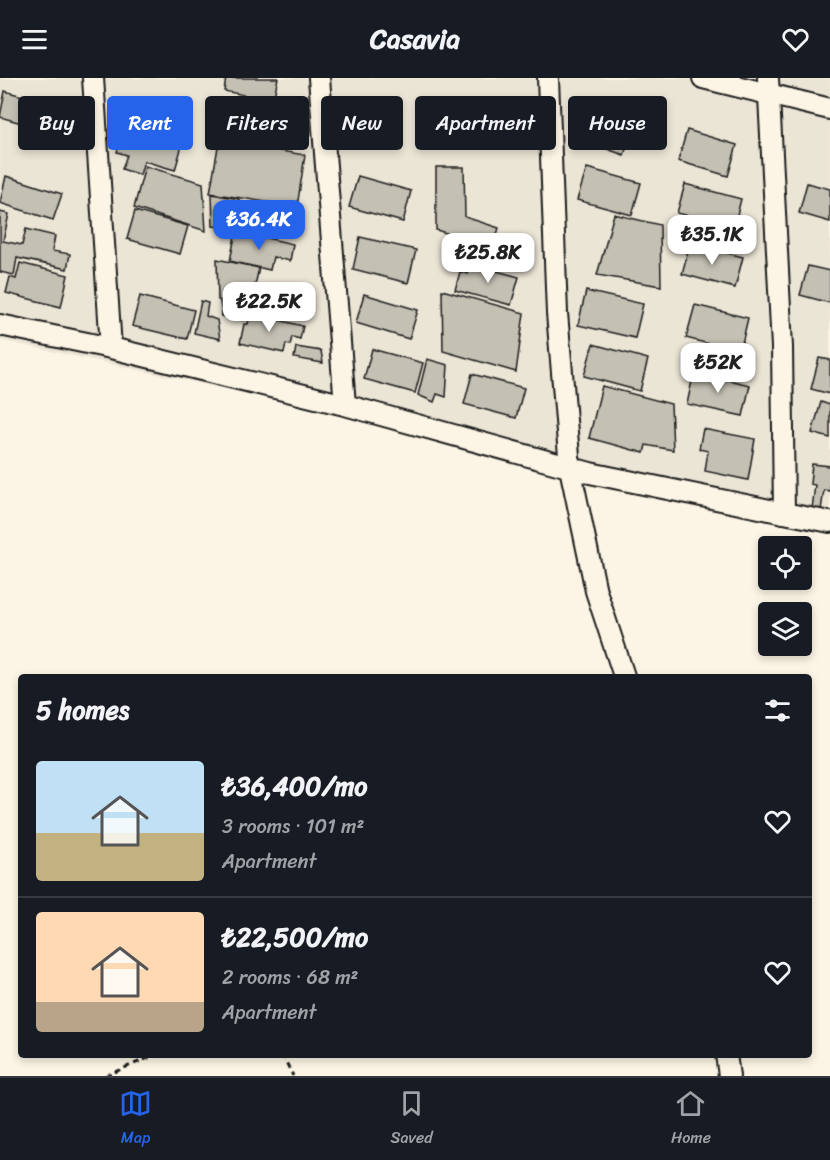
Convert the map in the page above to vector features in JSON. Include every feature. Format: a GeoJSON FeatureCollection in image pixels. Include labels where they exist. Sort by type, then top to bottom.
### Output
{"type":"FeatureCollection","features":[{"type":"Feature","properties":{"kind":"street"},"geometry":{"type":"LineString","coordinates":[[93,78],[111,348]]}},
{"type":"Feature","properties":{"kind":"street"},"geometry":{"type":"LineString","coordinates":[[319,78],[345,405]]}},
{"type":"Feature","properties":{"kind":"street"},"geometry":{"type":"LineString","coordinates":[[548,78],[557,313],[570,468],[596,591],[623,674]]}},
{"type":"Feature","properties":{"kind":"street"},"geometry":{"type":"LineString","coordinates":[[703,78],[768,85],[787,100],[830,109]]}},
{"type":"Feature","properties":{"kind":"street"},"geometry":{"type":"LineString","coordinates":[[768,85],[782,347],[784,513]]}},
{"type":"Feature","properties":{"kind":"street"},"geometry":{"type":"LineString","coordinates":[[0,325],[111,348],[345,405],[570,468],[830,522]]}},
{"type":"Feature","properties":{"kind":"street"},"geometry":{"type":"LineString","coordinates":[[727,1058],[729,1076]]}},
{"type":"Feature","properties":{"kind":"path"},"geometry":{"type":"LineString","coordinates":[[105,1076],[148,1058]]}},
{"type":"Feature","properties":{"kind":"path"},"geometry":{"type":"LineString","coordinates":[[284,1058],[293,1076]]}},
{"type":"Feature","properties":{"kind":"shaded area"},"geometry":{"type":"Polygon","coordinates":[[[0,78],[830,78],[830,520],[0,340],[0,78]]]}},
{"type":"Feature","properties":{"kind":"building"},"geometry":{"type":"Polygon","coordinates":[[[226,78],[278,78],[274,96],[248,96],[224,91],[226,78]]]}},
{"type":"Feature","properties":{"kind":"building"},"geometry":{"type":"Polygon","coordinates":[[[5,91],[22,96],[18,96],[18,122],[0,117],[5,91]]]}},
{"type":"Feature","properties":{"kind":"building"},"geometry":{"type":"Polygon","coordinates":[[[687,130],[737,145],[728,176],[678,161],[687,130]]]}},
{"type":"Feature","properties":{"kind":"building"},"geometry":{"type":"Polygon","coordinates":[[[118,150],[181,150],[175,170],[144,161],[140,175],[122,169],[127,155],[117,152],[118,150]]]}},
{"type":"Feature","properties":{"kind":"building"},"geometry":{"type":"Polygon","coordinates":[[[217,150],[274,150],[305,155],[297,207],[210,193],[217,150]]]}},
{"type":"Feature","properties":{"kind":"building"},"geometry":{"type":"Polygon","coordinates":[[[610,150],[626,150],[624,155],[610,150]]]}},
{"type":"Feature","properties":{"kind":"building"},"geometry":{"type":"Polygon","coordinates":[[[145,166],[203,183],[206,231],[134,208],[145,166]]]}},
{"type":"Feature","properties":{"kind":"building"},"geometry":{"type":"Polygon","coordinates":[[[436,167],[464,167],[465,217],[499,228],[493,247],[436,230],[436,167]]]}},
{"type":"Feature","properties":{"kind":"building"},"geometry":{"type":"Polygon","coordinates":[[[587,168],[641,183],[632,215],[577,200],[587,168]]]}},
{"type":"Feature","properties":{"kind":"building"},"geometry":{"type":"Polygon","coordinates":[[[6,176],[62,194],[53,220],[0,203],[6,176]]]}},
{"type":"Feature","properties":{"kind":"building"},"geometry":{"type":"Polygon","coordinates":[[[358,176],[411,191],[403,222],[349,207],[358,176]]]}},
{"type":"Feature","properties":{"kind":"building"},"geometry":{"type":"Polygon","coordinates":[[[807,183],[830,189],[830,222],[799,213],[807,183]]]}},
{"type":"Feature","properties":{"kind":"building"},"geometry":{"type":"Polygon","coordinates":[[[685,184],[741,199],[734,227],[677,213],[685,184]]]}},
{"type":"Feature","properties":{"kind":"building"},"geometry":{"type":"Polygon","coordinates":[[[212,194],[239,199],[237,229],[213,226],[212,194]]]}},
{"type":"Feature","properties":{"kind":"building"},"geometry":{"type":"Polygon","coordinates":[[[135,211],[188,226],[180,254],[127,239],[135,211]]]}},
{"type":"Feature","properties":{"kind":"building"},"geometry":{"type":"Polygon","coordinates":[[[0,212],[9,214],[3,241],[22,245],[26,229],[55,236],[52,251],[70,254],[67,269],[17,258],[14,275],[0,272],[0,212]]]}},
{"type":"Feature","properties":{"kind":"building"},"geometry":{"type":"Polygon","coordinates":[[[614,214],[660,225],[661,286],[597,275],[614,214]]]}},
{"type":"Feature","properties":{"kind":"building"},"geometry":{"type":"Polygon","coordinates":[[[236,231],[293,244],[290,261],[273,257],[270,270],[230,261],[236,231]]]}},
{"type":"Feature","properties":{"kind":"building"},"geometry":{"type":"Polygon","coordinates":[[[360,237],[416,250],[408,283],[353,269],[360,237]]]}},
{"type":"Feature","properties":{"kind":"building"},"geometry":{"type":"Polygon","coordinates":[[[690,243],[743,257],[735,288],[682,274],[690,243]]]}},
{"type":"Feature","properties":{"kind":"building"},"geometry":{"type":"Polygon","coordinates":[[[217,259],[259,268],[251,303],[247,303],[245,307],[218,300],[217,259]]]}},
{"type":"Feature","properties":{"kind":"building"},"geometry":{"type":"Polygon","coordinates":[[[20,263],[68,275],[61,307],[6,293],[10,277],[16,279],[20,263]]]}},
{"type":"Feature","properties":{"kind":"building"},"geometry":{"type":"Polygon","coordinates":[[[471,264],[519,277],[511,305],[455,290],[460,272],[468,274],[471,264]]]}},
{"type":"Feature","properties":{"kind":"building"},"geometry":{"type":"Polygon","coordinates":[[[808,266],[830,271],[830,303],[800,295],[808,266]]]}},
{"type":"Feature","properties":{"kind":"building"},"geometry":{"type":"Polygon","coordinates":[[[442,290],[524,313],[516,372],[443,351],[442,290]]]}},
{"type":"Feature","properties":{"kind":"building"},"geometry":{"type":"Polygon","coordinates":[[[586,291],[643,304],[635,338],[578,325],[586,291]]]}},
{"type":"Feature","properties":{"kind":"building"},"geometry":{"type":"Polygon","coordinates":[[[364,294],[418,310],[409,339],[356,323],[364,294]]]}},
{"type":"Feature","properties":{"kind":"building"},"geometry":{"type":"Polygon","coordinates":[[[140,296],[194,310],[187,339],[132,326],[140,296]]]}},
{"type":"Feature","properties":{"kind":"building"},"geometry":{"type":"Polygon","coordinates":[[[201,301],[208,303],[206,316],[217,320],[220,339],[194,333],[201,301]]]}},
{"type":"Feature","properties":{"kind":"building"},"geometry":{"type":"Polygon","coordinates":[[[220,302],[244,309],[243,320],[222,316],[220,302]]]}},
{"type":"Feature","properties":{"kind":"building"},"geometry":{"type":"Polygon","coordinates":[[[695,305],[748,318],[740,352],[686,338],[695,305]]]}},
{"type":"Feature","properties":{"kind":"building"},"geometry":{"type":"Polygon","coordinates":[[[250,313],[303,326],[300,339],[292,337],[290,345],[286,344],[284,353],[240,343],[244,324],[248,324],[250,313]]]}},
{"type":"Feature","properties":{"kind":"building"},"geometry":{"type":"Polygon","coordinates":[[[593,344],[648,359],[640,391],[584,376],[593,344]]]}},
{"type":"Feature","properties":{"kind":"building"},"geometry":{"type":"Polygon","coordinates":[[[296,347],[321,351],[323,363],[294,358],[296,347]]]}},
{"type":"Feature","properties":{"kind":"building"},"geometry":{"type":"Polygon","coordinates":[[[372,349],[423,363],[415,393],[364,379],[372,349]]]}},
{"type":"Feature","properties":{"kind":"building"},"geometry":{"type":"Polygon","coordinates":[[[819,358],[830,360],[830,394],[811,389],[819,358]]]}},
{"type":"Feature","properties":{"kind":"building"},"geometry":{"type":"Polygon","coordinates":[[[427,359],[448,365],[446,397],[437,394],[434,402],[418,395],[427,359]]]}},
{"type":"Feature","properties":{"kind":"building"},"geometry":{"type":"Polygon","coordinates":[[[694,372],[750,385],[743,416],[687,404],[694,372]]]}},
{"type":"Feature","properties":{"kind":"building"},"geometry":{"type":"Polygon","coordinates":[[[472,374],[524,388],[516,418],[464,404],[472,374]]]}},
{"type":"Feature","properties":{"kind":"building"},"geometry":{"type":"Polygon","coordinates":[[[602,386],[671,404],[673,450],[646,445],[644,453],[589,438],[602,386]]]}},
{"type":"Feature","properties":{"kind":"building"},"geometry":{"type":"Polygon","coordinates":[[[821,402],[830,405],[830,438],[812,433],[821,402]]]}},
{"type":"Feature","properties":{"kind":"building"},"geometry":{"type":"Polygon","coordinates":[[[703,429],[755,439],[748,480],[705,471],[708,451],[699,449],[703,429]]]}},
{"type":"Feature","properties":{"kind":"building"},"geometry":{"type":"Polygon","coordinates":[[[812,464],[830,466],[830,491],[824,490],[821,510],[812,509],[815,485],[810,484],[812,464]]]}}]}
